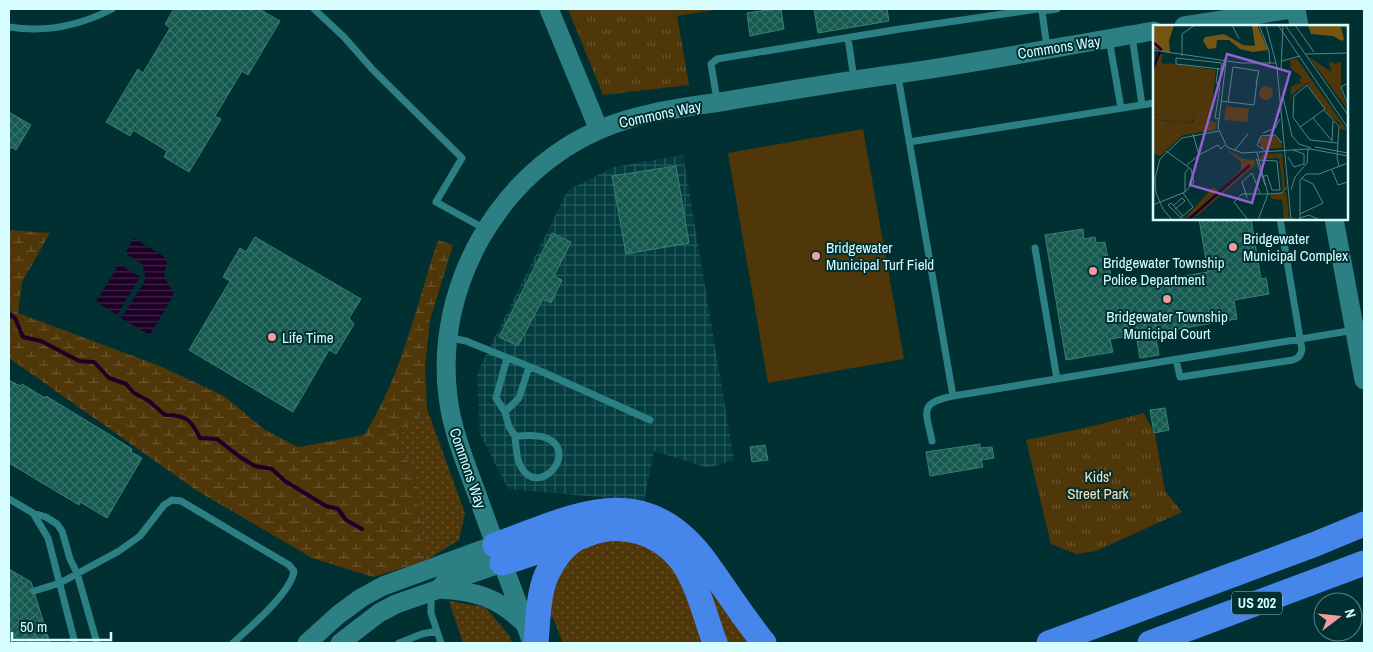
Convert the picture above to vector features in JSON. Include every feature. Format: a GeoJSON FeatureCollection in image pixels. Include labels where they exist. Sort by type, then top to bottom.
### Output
{"type":"FeatureCollection","features":[{"type":"Feature","properties":{"kind":"highway"},"geometry":{"type":"LineString","coordinates":[[498,554],[560,522],[591,512],[634,510],[649,515],[672,526],[692,545],[764,643]]}},
{"type":"Feature","properties":{"kind":"highway"},"geometry":{"type":"LineString","coordinates":[[1313,545],[1364,524]]}},
{"type":"Feature","properties":{"kind":"highway"},"geometry":{"type":"LineString","coordinates":[[498,554],[519,558],[595,531],[622,528],[648,534],[666,545],[682,561],[715,643]]}},
{"type":"Feature","properties":{"kind":"highway","name":"US 202"},"geometry":{"type":"LineString","coordinates":[[1049,643],[1313,545],[1329,550],[1364,537]]}},
{"type":"Feature","properties":{"kind":"highway"},"geometry":{"type":"LineString","coordinates":[[531,634],[546,577],[558,556],[574,539]]}},
{"type":"Feature","properties":{"kind":"highway","name":"US 202"},"geometry":{"type":"LineString","coordinates":[[1150,643],[1364,563]]}},
{"type":"Feature","properties":{"kind":"street"},"geometry":{"type":"LineString","coordinates":[[549,9],[599,130]]}},
{"type":"Feature","properties":{"kind":"street"},"geometry":{"type":"LineString","coordinates":[[1190,25],[1291,9]]}},
{"type":"Feature","properties":{"kind":"street"},"geometry":{"type":"LineString","coordinates":[[1296,9],[1299,25]]}},
{"type":"Feature","properties":{"kind":"street","name":"Commons Way"},"geometry":{"type":"LineString","coordinates":[[532,643],[531,634],[498,554],[466,466],[451,413],[447,381],[448,337],[460,283],[470,257],[485,229],[495,214],[516,190],[539,168],[561,152],[599,130],[636,117],[854,79],[898,74],[1153,31]]}},
{"type":"Feature","properties":{"kind":"street"},"geometry":{"type":"LineString","coordinates":[[1334,220],[1364,380]]}},
{"type":"Feature","properties":{"kind":"street"},"geometry":{"type":"LineString","coordinates":[[340,643],[379,613],[435,590],[444,583],[498,554]]}},
{"type":"Feature","properties":{"kind":"street"},"geometry":{"type":"LineString","coordinates":[[307,643],[338,615],[361,598],[383,586],[498,554]]}},
{"type":"Feature","properties":{"kind":"street"},"geometry":{"type":"LineString","coordinates":[[435,590],[462,590],[490,598],[502,604],[531,634]]}},
{"type":"Feature","properties":{"kind":"lane"},"geometry":{"type":"LineString","coordinates":[[9,27],[35,30],[63,27],[86,21],[112,9]]}},
{"type":"Feature","properties":{"kind":"lane"},"geometry":{"type":"LineString","coordinates":[[314,9],[344,37],[373,70],[462,158],[436,202],[485,229]]}},
{"type":"Feature","properties":{"kind":"lane"},"geometry":{"type":"LineString","coordinates":[[717,102],[711,64],[717,59],[1038,9],[1042,11],[1057,9]]}},
{"type":"Feature","properties":{"kind":"lane"},"geometry":{"type":"LineString","coordinates":[[1042,11],[1047,49]]}},
{"type":"Feature","properties":{"kind":"lane"},"geometry":{"type":"LineString","coordinates":[[1132,35],[1142,105]]}},
{"type":"Feature","properties":{"kind":"lane"},"geometry":{"type":"LineString","coordinates":[[848,38],[854,79]]}},
{"type":"Feature","properties":{"kind":"lane"},"geometry":{"type":"LineString","coordinates":[[1109,39],[1121,108]]}},
{"type":"Feature","properties":{"kind":"lane"},"geometry":{"type":"LineString","coordinates":[[898,74],[953,396]]}},
{"type":"Feature","properties":{"kind":"lane"},"geometry":{"type":"LineString","coordinates":[[909,142],[1153,103]]}},
{"type":"Feature","properties":{"kind":"lane"},"geometry":{"type":"LineString","coordinates":[[1176,359],[1180,377],[1293,360],[1297,359],[1301,354],[1302,350],[1280,220]]}},
{"type":"Feature","properties":{"kind":"lane"},"geometry":{"type":"LineString","coordinates":[[1035,248],[1057,380]]}},
{"type":"Feature","properties":{"kind":"lane"},"geometry":{"type":"LineString","coordinates":[[932,440],[927,409],[930,403],[935,400],[1355,330]]}},
{"type":"Feature","properties":{"kind":"lane"},"geometry":{"type":"LineString","coordinates":[[448,337],[466,341],[650,420]]}},
{"type":"Feature","properties":{"kind":"lane"},"geometry":{"type":"LineString","coordinates":[[507,358],[496,398],[505,412],[509,427],[515,436],[520,466],[525,473],[541,477],[555,469],[558,461],[558,452],[555,444],[548,438],[540,436],[515,436]]}},
{"type":"Feature","properties":{"kind":"lane"},"geometry":{"type":"LineString","coordinates":[[505,412],[518,398],[529,367]]}},
{"type":"Feature","properties":{"kind":"lane"},"geometry":{"type":"LineString","coordinates":[[9,498],[33,513],[46,517],[57,524],[62,531],[70,559],[77,573],[97,643]]}},
{"type":"Feature","properties":{"kind":"lane"},"geometry":{"type":"LineString","coordinates":[[34,591],[60,584],[119,551],[140,536],[164,506],[172,500],[181,501],[290,565],[294,571],[288,585],[276,601],[232,643]]}},
{"type":"Feature","properties":{"kind":"lane"},"geometry":{"type":"LineString","coordinates":[[33,513],[48,538],[75,643]]}},
{"type":"Feature","properties":{"kind":"lane"},"geometry":{"type":"LineString","coordinates":[[435,590],[431,613],[441,643]]}},
{"type":"Feature","properties":{"kind":"lane"},"geometry":{"type":"LineString","coordinates":[[399,643],[422,634],[437,631]]}},
{"type":"Feature","properties":{"kind":"shaded area"},"geometry":{"type":"Polygon","coordinates":[[[683,155],[734,460],[708,468],[654,451],[644,501],[508,489],[480,434],[477,373],[568,190],[614,167],[683,155]]]}},
{"type":"Feature","properties":{"kind":"shaded area"},"geometry":{"type":"Polygon","coordinates":[[[134,238],[163,256],[167,262],[164,276],[173,292],[173,296],[150,335],[121,318],[146,279],[142,264],[125,253],[134,238]]]}},
{"type":"Feature","properties":{"kind":"shaded area"},"geometry":{"type":"Polygon","coordinates":[[[119,264],[140,277],[117,315],[96,302],[119,264]]]}},
{"type":"Feature","properties":{"kind":"green space"},"geometry":{"type":"Polygon","coordinates":[[[568,9],[721,9],[677,16],[689,85],[603,95],[568,9]]]}},
{"type":"Feature","properties":{"kind":"green space","name":"Bridgewater Municipal Turf Field"},"geometry":{"type":"Polygon","coordinates":[[[863,129],[904,359],[768,383],[728,153],[863,129]]]}},
{"type":"Feature","properties":{"kind":"green space"},"geometry":{"type":"Polygon","coordinates":[[[9,230],[50,233],[22,282],[18,313],[160,366],[224,396],[265,430],[298,447],[364,435],[377,412],[398,365],[438,240],[453,245],[430,320],[425,367],[427,409],[393,440],[414,470],[425,561],[373,577],[312,558],[196,490],[9,358],[9,230]]]}},
{"type":"Feature","properties":{"kind":"green space"},"geometry":{"type":"Polygon","coordinates":[[[427,409],[465,513],[459,540],[425,561],[414,470],[393,440],[427,409]]]}},
{"type":"Feature","properties":{"kind":"green space","name":"Kids' Street Park"},"geometry":{"type":"Polygon","coordinates":[[[1144,413],[1155,434],[1165,491],[1182,512],[1096,551],[1076,554],[1051,544],[1026,440],[1144,413]]]}},
{"type":"Feature","properties":{"kind":"green space"},"geometry":{"type":"Polygon","coordinates":[[[635,538],[678,568],[707,643],[563,643],[553,618],[547,618],[549,590],[577,546],[635,538]]]}},
{"type":"Feature","properties":{"kind":"green space"},"geometry":{"type":"Polygon","coordinates":[[[690,551],[753,643],[723,643],[690,551]]]}},
{"type":"Feature","properties":{"kind":"green space"},"geometry":{"type":"Polygon","coordinates":[[[449,601],[485,607],[509,635],[512,643],[463,643],[449,601]]]}},
{"type":"Feature","properties":{"kind":"building"},"geometry":{"type":"Polygon","coordinates":[[[174,9],[259,9],[280,21],[248,75],[242,71],[215,116],[221,119],[189,172],[164,157],[167,151],[133,130],[130,136],[106,122],[138,69],[143,73],[170,28],[165,24],[174,9]]]}},
{"type":"Feature","properties":{"kind":"building"},"geometry":{"type":"Polygon","coordinates":[[[781,9],[784,29],[750,36],[747,13],[781,9]]]}},
{"type":"Feature","properties":{"kind":"building"},"geometry":{"type":"Polygon","coordinates":[[[814,9],[887,9],[889,21],[818,33],[814,9]]]}},
{"type":"Feature","properties":{"kind":"building"},"geometry":{"type":"Polygon","coordinates":[[[9,112],[31,125],[16,150],[11,147],[9,151],[9,112]]]}},
{"type":"Feature","properties":{"kind":"building"},"geometry":{"type":"Polygon","coordinates":[[[676,166],[689,243],[626,254],[612,176],[676,166]]]}},
{"type":"Feature","properties":{"kind":"building"},"geometry":{"type":"Polygon","coordinates":[[[1199,220],[1251,220],[1261,279],[1266,278],[1269,294],[1234,300],[1237,319],[1155,333],[1159,355],[1140,358],[1136,335],[1110,339],[1113,352],[1066,360],[1045,235],[1083,229],[1084,239],[1095,237],[1096,243],[1105,242],[1113,288],[1208,272],[1199,220]]]}},
{"type":"Feature","properties":{"kind":"building"},"geometry":{"type":"Polygon","coordinates":[[[552,233],[571,242],[554,276],[562,280],[551,303],[543,299],[518,346],[499,337],[552,233]]]}},
{"type":"Feature","properties":{"kind":"building","name":"Life Time"},"geometry":{"type":"Polygon","coordinates":[[[255,237],[361,299],[349,318],[354,324],[336,354],[329,350],[293,412],[189,350],[230,281],[223,277],[240,248],[246,252],[255,237]]]}},
{"type":"Feature","properties":{"kind":"building"},"geometry":{"type":"Polygon","coordinates":[[[9,380],[20,386],[22,384],[45,398],[46,396],[132,449],[131,452],[142,458],[107,518],[80,502],[79,505],[9,463],[9,380]]]}},
{"type":"Feature","properties":{"kind":"building"},"geometry":{"type":"Polygon","coordinates":[[[1165,408],[1169,430],[1154,433],[1150,410],[1165,408]]]}},
{"type":"Feature","properties":{"kind":"building"},"geometry":{"type":"Polygon","coordinates":[[[980,444],[980,448],[992,447],[994,458],[981,460],[983,467],[930,476],[926,452],[980,444]]]}},
{"type":"Feature","properties":{"kind":"building"},"geometry":{"type":"Polygon","coordinates":[[[765,445],[768,460],[752,462],[750,447],[765,445]]]}},
{"type":"Feature","properties":{"kind":"building"},"geometry":{"type":"Polygon","coordinates":[[[9,569],[31,582],[50,643],[9,643],[9,569]]]}},
{"type":"Feature","properties":{"kind":"waterway"},"geometry":{"type":"LineString","coordinates":[[9,314],[15,318],[23,337],[41,341],[79,361],[94,362],[109,378],[126,384],[134,393],[149,401],[165,415],[178,416],[187,420],[194,427],[200,438],[217,439],[255,466],[272,469],[285,481],[311,497],[326,506],[338,509],[346,520],[362,529]]}},
{"type":"Feature","properties":{"kind":"place","name":"Bridgewater Municipal Complex"},"geometry":{"type":"Point","coordinates":[1233,247]}},
{"type":"Feature","properties":{"kind":"place","name":"Bridgewater Municipal Turf Field"},"geometry":{"type":"Point","coordinates":[816,256]}},
{"type":"Feature","properties":{"kind":"place","name":"Bridgewater Township Police Department"},"geometry":{"type":"Point","coordinates":[1093,271]}},
{"type":"Feature","properties":{"kind":"place","name":"Bridgewater Township Municipal Court"},"geometry":{"type":"Point","coordinates":[1167,299]}},
{"type":"Feature","properties":{"kind":"place","name":"Life Time"},"geometry":{"type":"Point","coordinates":[272,337]}}]}
